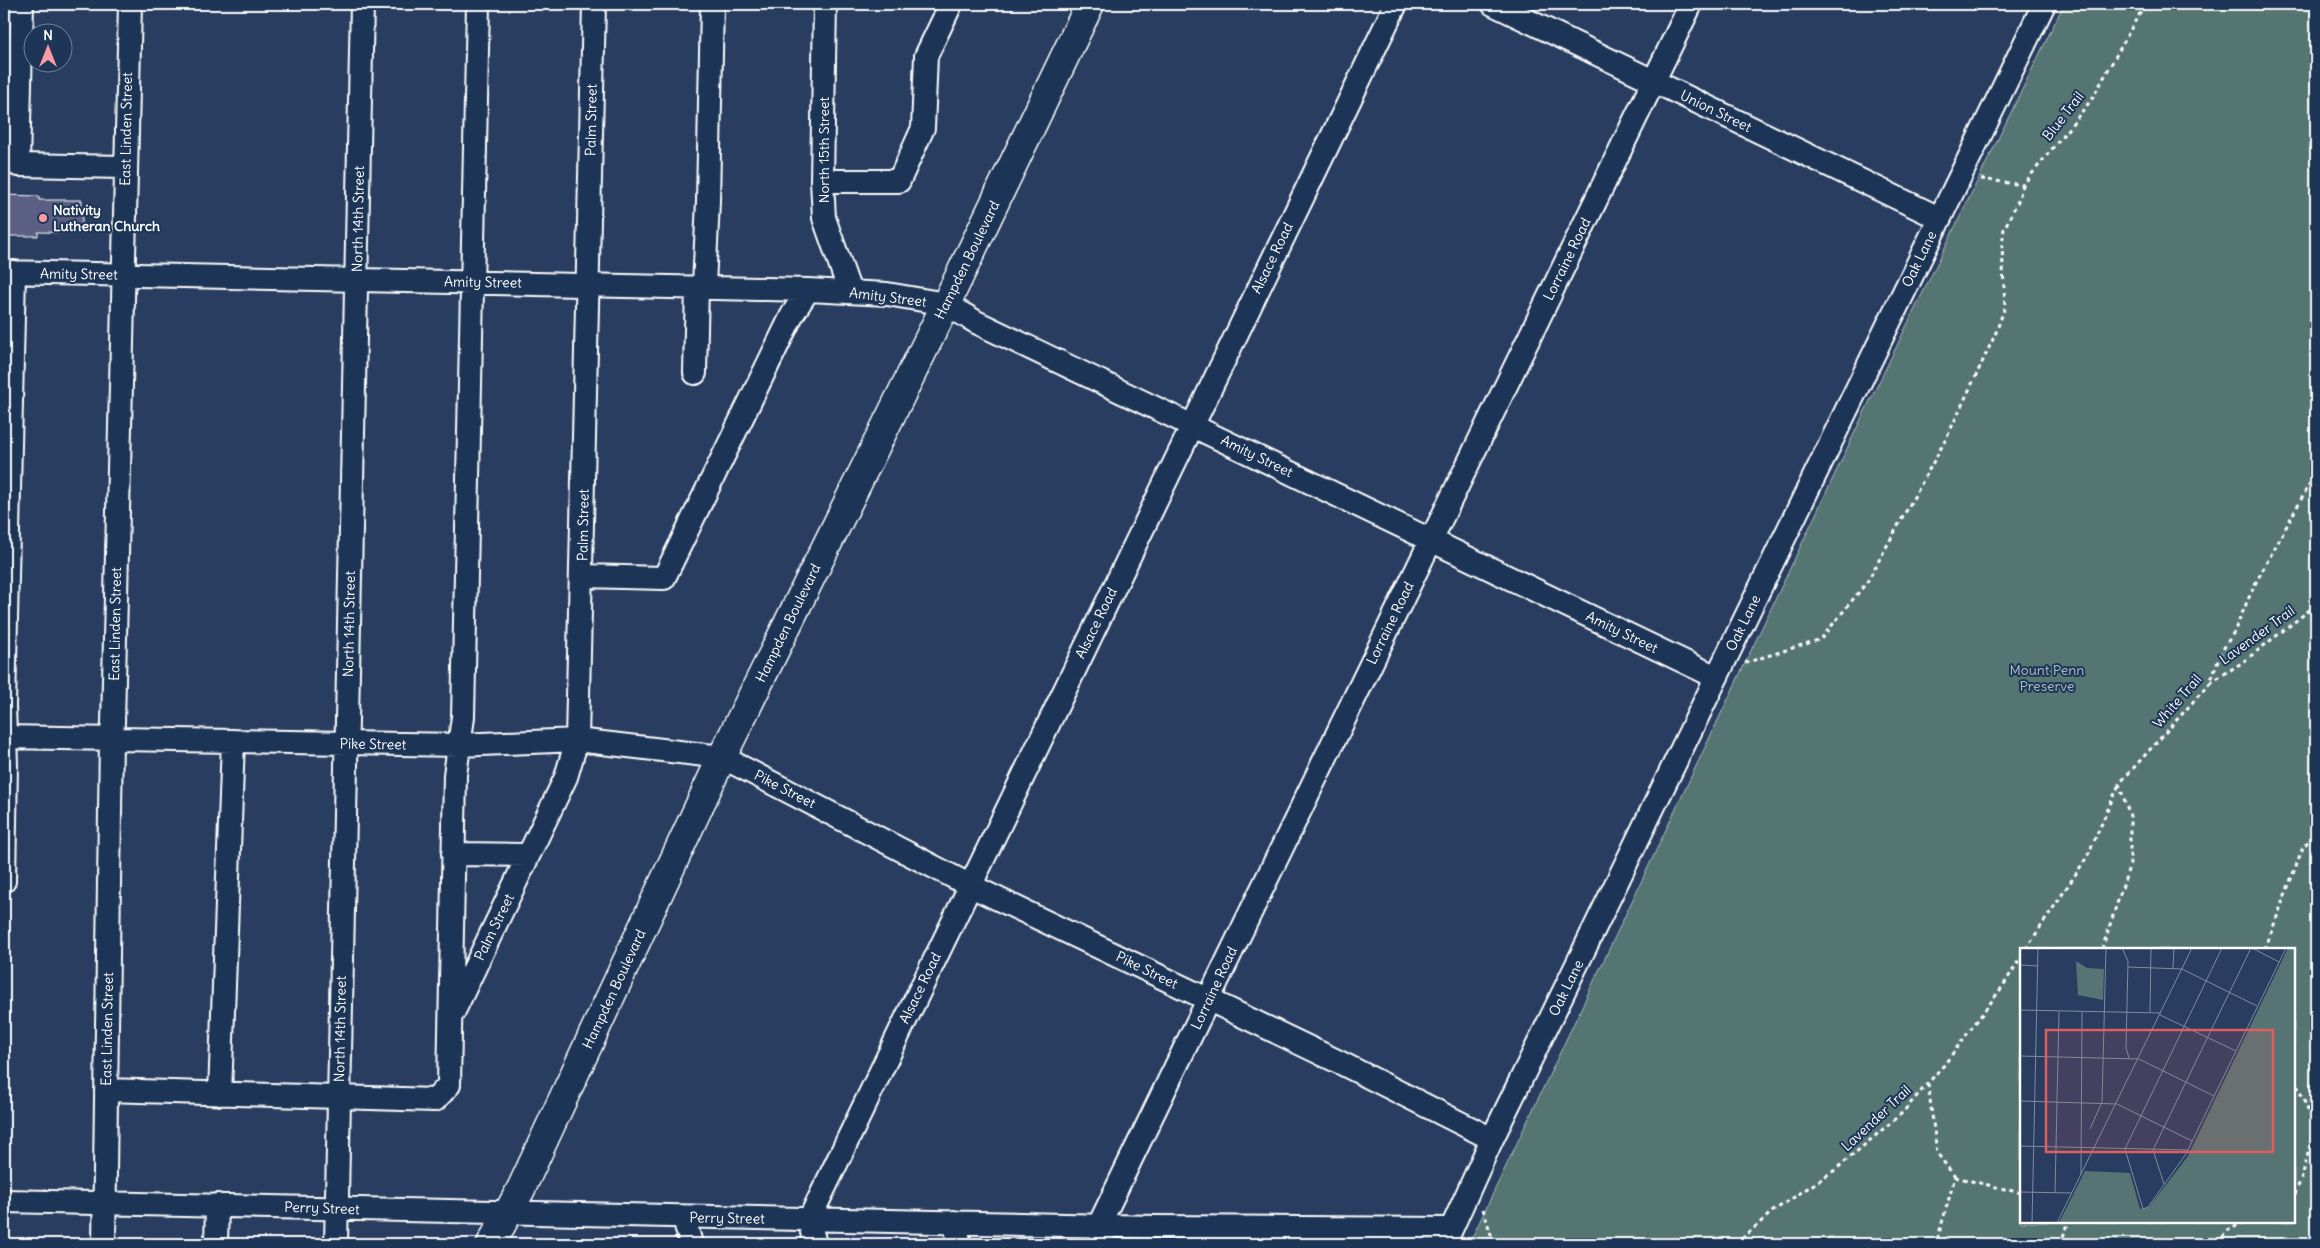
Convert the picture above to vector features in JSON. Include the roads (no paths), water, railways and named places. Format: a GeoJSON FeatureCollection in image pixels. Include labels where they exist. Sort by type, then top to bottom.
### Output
{"type":"FeatureCollection","features":[{"type":"Feature","properties":{"kind":"main road","name":"Hampden Boulevard"},"geometry":{"type":"LineString","coordinates":[[491,1244],[508,1214],[722,757],[946,304],[1090,4]]}},
{"type":"Feature","properties":{"kind":"street"},"geometry":{"type":"LineString","coordinates":[[22,4],[18,165],[125,167]]}},
{"type":"Feature","properties":{"kind":"street","name":"East Linden Street"},"geometry":{"type":"LineString","coordinates":[[104,1244],[111,739],[113,723],[130,4]]}},
{"type":"Feature","properties":{"kind":"street","name":"North 14th Street"},"geometry":{"type":"LineString","coordinates":[[336,1244],[362,4]]}},
{"type":"Feature","properties":{"kind":"street"},"geometry":{"type":"LineString","coordinates":[[106,1090],[435,1100],[449,1084],[455,776],[463,717],[478,4]]}},
{"type":"Feature","properties":{"kind":"street","name":"Palm Street"},"geometry":{"type":"LineString","coordinates":[[450,1019],[566,777],[577,740],[594,4]]}},
{"type":"Feature","properties":{"kind":"street"},"geometry":{"type":"LineString","coordinates":[[695,373],[700,286],[708,200],[712,4]]}},
{"type":"Feature","properties":{"kind":"street","name":"North 15th Street"},"geometry":{"type":"LineString","coordinates":[[825,4],[822,182],[824,218],[850,292]]}},
{"type":"Feature","properties":{"kind":"street"},"geometry":{"type":"LineString","coordinates":[[822,182],[899,182],[923,128],[926,56],[951,4]]}},
{"type":"Feature","properties":{"kind":"street","name":"Alsace Road"},"geometry":{"type":"LineString","coordinates":[[809,1220],[969,884],[1396,4]]}},
{"type":"Feature","properties":{"kind":"street","name":"Union Street"},"geometry":{"type":"LineString","coordinates":[[1493,4],[1939,218]]}},
{"type":"Feature","properties":{"kind":"street","name":"Lorraine Road"},"geometry":{"type":"LineString","coordinates":[[1102,1235],[1209,999],[1691,4]]}},
{"type":"Feature","properties":{"kind":"street","name":"Oak Lane"},"geometry":{"type":"LineString","coordinates":[[1447,1237],[1492,1139],[2044,4]]}},
{"type":"Feature","properties":{"kind":"street"},"geometry":{"type":"LineString","coordinates":[[4,881],[9,272]]}},
{"type":"Feature","properties":{"kind":"street","name":"Amity Street"},"geometry":{"type":"LineString","coordinates":[[9,272],[700,286],[887,294],[946,304],[976,322],[1430,540],[1719,671]]}},
{"type":"Feature","properties":{"kind":"street"},"geometry":{"type":"LineString","coordinates":[[582,576],[664,578],[792,315],[808,290]]}},
{"type":"Feature","properties":{"kind":"street","name":"Pike Street"},"geometry":{"type":"LineString","coordinates":[[4,737],[459,745],[577,740],[722,757],[969,884],[1209,999],[1492,1139]]}},
{"type":"Feature","properties":{"kind":"street"},"geometry":{"type":"LineString","coordinates":[[220,1094],[233,741]]}},
{"type":"Feature","properties":{"kind":"street"},"geometry":{"type":"LineString","coordinates":[[454,854],[528,855]]}},
{"type":"Feature","properties":{"kind":"street","name":"Perry Street"},"geometry":{"type":"LineString","coordinates":[[4,1201],[105,1204],[217,1204],[684,1218],[954,1222],[1102,1235],[1447,1237]]}},
{"type":"Feature","properties":{"kind":"street"},"geometry":{"type":"LineString","coordinates":[[216,1244],[217,1204]]}},
{"type":"Feature","properties":{"kind":"street"},"geometry":{"type":"LineString","coordinates":[[684,1218],[690,1244]]}},
{"type":"Feature","properties":{"kind":"street"},"geometry":{"type":"LineString","coordinates":[[809,1220],[816,1244]]}},
{"type":"Feature","properties":{"kind":"street"},"geometry":{"type":"LineString","coordinates":[[954,1222],[960,1244]]}},
{"type":"Feature","properties":{"kind":"place","name":"Nativity Lutheran Church"},"geometry":{"type":"Point","coordinates":[43,218]}},
{"type":"Feature","properties":{"kind":"park label","name":"Mount Penn Preserve"},"geometry":{"type":"Point","coordinates":[2047,678]}}]}
